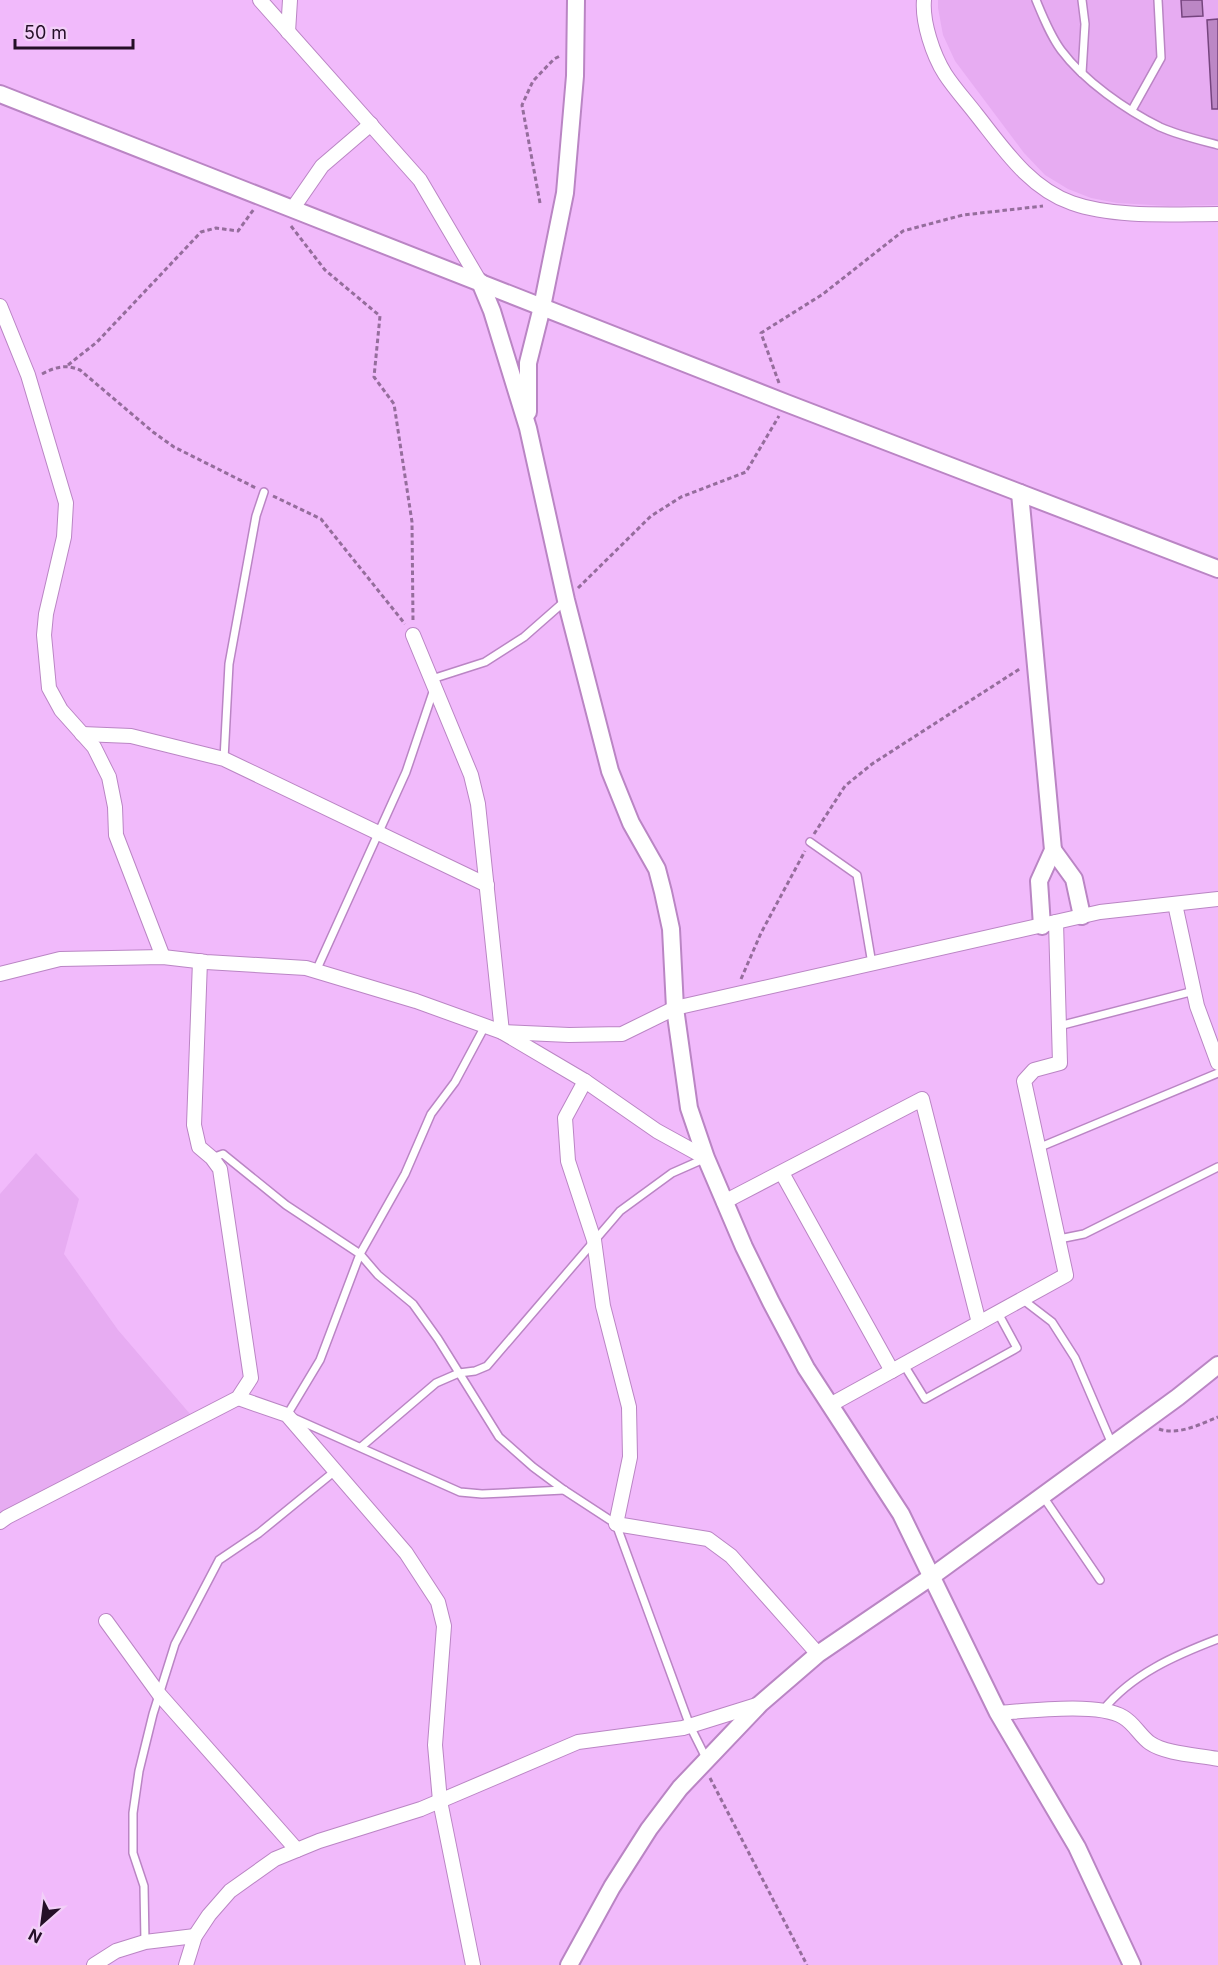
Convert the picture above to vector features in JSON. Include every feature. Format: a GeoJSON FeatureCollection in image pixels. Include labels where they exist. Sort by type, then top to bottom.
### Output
{"type":"FeatureCollection","features":[{"type":"Feature","properties":{"kind":"street"},"geometry":{"type":"LineString","coordinates":[[260,0],[420,180],[480,282],[492,311],[528,428],[566,600],[610,771],[631,823],[657,869],[663,892],[671,929],[675,1008],[689,1108],[705,1158],[771,1302],[806,1368],[901,1514],[998,1713],[1077,1847],[1132,1965]]}},
{"type":"Feature","properties":{"kind":"street"},"geometry":{"type":"LineString","coordinates":[[288,32],[290,0]]}},
{"type":"Feature","properties":{"kind":"street"},"geometry":{"type":"LineString","coordinates":[[528,428],[528,363],[543,307],[565,193],[575,76],[576,0]]}},
{"type":"Feature","properties":{"kind":"street"},"geometry":{"type":"LineString","coordinates":[[924,0],[923,9],[930,40],[944,73],[1015,162],[1038,184],[1071,203],[1104,211],[1218,214]]}},
{"type":"Feature","properties":{"kind":"street"},"geometry":{"type":"LineString","coordinates":[[0,94],[786,403],[1218,569]]}},
{"type":"Feature","properties":{"kind":"street"},"geometry":{"type":"LineString","coordinates":[[293,208],[322,166],[371,124]]}},
{"type":"Feature","properties":{"kind":"street"},"geometry":{"type":"LineString","coordinates":[[0,306],[28,375],[66,503],[64,537],[46,614],[44,635],[49,688],[61,710],[94,747],[109,777],[115,807],[116,835],[163,957]]}},
{"type":"Feature","properties":{"kind":"street"},"geometry":{"type":"LineString","coordinates":[[830,1405],[1066,1275],[1024,1082],[1034,1070],[1060,1063],[1059,1026],[1049,924],[1039,881],[1053,850],[1020,492]]}},
{"type":"Feature","properties":{"kind":"street"},"geometry":{"type":"LineString","coordinates":[[413,634],[471,775],[478,804],[502,1032]]}},
{"type":"Feature","properties":{"kind":"street"},"geometry":{"type":"LineString","coordinates":[[82,734],[131,736],[224,759],[487,885]]}},
{"type":"Feature","properties":{"kind":"street"},"geometry":{"type":"LineString","coordinates":[[1053,850],[1074,879],[1082,916]]}},
{"type":"Feature","properties":{"kind":"street"},"geometry":{"type":"LineString","coordinates":[[502,1032],[569,1035],[622,1034],[675,1008],[735,994],[1100,912],[1218,899]]}},
{"type":"Feature","properties":{"kind":"street"},"geometry":{"type":"LineString","coordinates":[[1175,904],[1197,1006],[1218,1063]]}},
{"type":"Feature","properties":{"kind":"street"},"geometry":{"type":"LineString","coordinates":[[0,974],[60,959],[163,957],[306,968],[416,1001],[502,1032],[585,1081],[657,1131],[705,1158]]}},
{"type":"Feature","properties":{"kind":"street"},"geometry":{"type":"LineString","coordinates":[[0,1522],[107,1464],[238,1398],[251,1377],[250,1358],[220,1169],[212,1158],[199,1147],[194,1125],[197,993],[200,961]]}},
{"type":"Feature","properties":{"kind":"street"},"geometry":{"type":"LineString","coordinates":[[585,1081],[565,1118],[568,1161],[594,1240],[603,1306],[629,1407],[630,1457],[616,1524],[708,1539],[731,1556],[818,1654]]}},
{"type":"Feature","properties":{"kind":"street"},"geometry":{"type":"LineString","coordinates":[[724,1202],[922,1100],[979,1323]]}},
{"type":"Feature","properties":{"kind":"street"},"geometry":{"type":"LineString","coordinates":[[782,1173],[898,1368]]}},
{"type":"Feature","properties":{"kind":"street"},"geometry":{"type":"LineString","coordinates":[[569,1965],[612,1887],[649,1829],[680,1788],[760,1704],[818,1654],[931,1577],[1218,1365]]}},
{"type":"Feature","properties":{"kind":"street"},"geometry":{"type":"LineString","coordinates":[[238,1398],[287,1414],[406,1553],[438,1602],[444,1626],[435,1744],[440,1801],[473,1965]]}},
{"type":"Feature","properties":{"kind":"street"},"geometry":{"type":"LineString","coordinates":[[106,1622],[159,1694],[297,1850]]}},
{"type":"Feature","properties":{"kind":"street"},"geometry":{"type":"LineString","coordinates":[[186,1965],[195,1936],[209,1914],[230,1891],[275,1859],[319,1841],[421,1809],[578,1742],[690,1726],[760,1704]]}},
{"type":"Feature","properties":{"kind":"street"},"geometry":{"type":"LineString","coordinates":[[998,1713],[1052,1709],[1104,1710],[1123,1717],[1150,1742],[1162,1749],[1218,1759]]}},
{"type":"Feature","properties":{"kind":"street"},"geometry":{"type":"LineString","coordinates":[[94,1965],[116,1951],[146,1942],[195,1936]]}},
{"type":"Feature","properties":{"kind":"lane"},"geometry":{"type":"LineString","coordinates":[[1036,0],[1044,21],[1061,50],[1104,92],[1160,127],[1190,138],[1218,144]]}},
{"type":"Feature","properties":{"kind":"lane"},"geometry":{"type":"LineString","coordinates":[[1082,0],[1085,24],[1082,73]]}},
{"type":"Feature","properties":{"kind":"lane"},"geometry":{"type":"LineString","coordinates":[[1132,110],[1161,58],[1158,0]]}},
{"type":"Feature","properties":{"kind":"lane"},"geometry":{"type":"LineString","coordinates":[[224,759],[229,664],[256,516],[264,492]]}},
{"type":"Feature","properties":{"kind":"lane"},"geometry":{"type":"LineString","coordinates":[[316,971],[406,772],[433,683],[485,662],[524,637],[566,600]]}},
{"type":"Feature","properties":{"kind":"lane"},"geometry":{"type":"LineString","coordinates":[[810,842],[857,875],[872,964]]}},
{"type":"Feature","properties":{"kind":"lane"},"geometry":{"type":"LineString","coordinates":[[1059,1026],[1194,991]]}},
{"type":"Feature","properties":{"kind":"lane"},"geometry":{"type":"LineString","coordinates":[[485,1026],[455,1082],[431,1113],[405,1174],[360,1254],[320,1360],[287,1414],[460,1492],[482,1494],[564,1490]]}},
{"type":"Feature","properties":{"kind":"lane"},"geometry":{"type":"LineString","coordinates":[[1038,1148],[1218,1073]]}},
{"type":"Feature","properties":{"kind":"lane"},"geometry":{"type":"LineString","coordinates":[[212,1158],[223,1154],[286,1205],[360,1254],[378,1275],[413,1305],[438,1339],[499,1437],[533,1467],[616,1524],[705,1762]]}},
{"type":"Feature","properties":{"kind":"lane"},"geometry":{"type":"LineString","coordinates":[[361,1447],[436,1383],[459,1373],[475,1371],[488,1366],[620,1211],[672,1173],[705,1158]]}},
{"type":"Feature","properties":{"kind":"lane"},"geometry":{"type":"LineString","coordinates":[[1059,1239],[1084,1234],[1218,1167]]}},
{"type":"Feature","properties":{"kind":"lane"},"geometry":{"type":"LineString","coordinates":[[1022,1299],[1052,1322],[1075,1358],[1112,1444]]}},
{"type":"Feature","properties":{"kind":"lane"},"geometry":{"type":"LineString","coordinates":[[898,1368],[925,1399],[956,1382],[1017,1348],[998,1313]]}},
{"type":"Feature","properties":{"kind":"lane"},"geometry":{"type":"LineString","coordinates":[[146,1942],[144,1886],[134,1854],[133,1813],[139,1771],[175,1644],[219,1560],[259,1533],[335,1471]]}},
{"type":"Feature","properties":{"kind":"lane"},"geometry":{"type":"LineString","coordinates":[[1042,1496],[1100,1580]]}},
{"type":"Feature","properties":{"kind":"lane"},"geometry":{"type":"LineString","coordinates":[[1104,1710],[1113,1698],[1151,1669],[1178,1654],[1218,1639]]}},
{"type":"Feature","properties":{"kind":"path"},"geometry":{"type":"LineString","coordinates":[[540,203],[522,105],[533,81],[554,59],[575,50]]}},
{"type":"Feature","properties":{"kind":"path"},"geometry":{"type":"LineString","coordinates":[[28,375],[41,374],[68,365],[97,342],[201,232],[216,228],[238,231],[263,196]]}},
{"type":"Feature","properties":{"kind":"path"},"geometry":{"type":"LineString","coordinates":[[566,600],[651,516],[681,497],[746,472],[786,403],[761,333],[823,294],[903,231],[963,215],[1071,203]]}},
{"type":"Feature","properties":{"kind":"path"},"geometry":{"type":"LineString","coordinates":[[290,226],[325,270],[380,316],[374,377],[394,404],[411,510],[413,634]]}},
{"type":"Feature","properties":{"kind":"path"},"geometry":{"type":"LineString","coordinates":[[68,365],[80,370],[174,447],[321,519],[413,634]]}},
{"type":"Feature","properties":{"kind":"path"},"geometry":{"type":"LineString","coordinates":[[735,994],[761,933],[810,842],[845,786],[872,764],[1036,659]]}},
{"type":"Feature","properties":{"kind":"path"},"geometry":{"type":"LineString","coordinates":[[1142,1423],[1167,1432],[1218,1418]]}},
{"type":"Feature","properties":{"kind":"path"},"geometry":{"type":"LineString","coordinates":[[705,1762],[807,1965]]}},
{"type":"Feature","properties":{"kind":"shaded area"},"geometry":{"type":"Polygon","coordinates":[[[938,0],[1218,0],[1218,205],[1168,206],[1117,203],[1091,198],[1068,189],[1045,175],[1024,153],[955,61],[943,35],[938,0]]]}},
{"type":"Feature","properties":{"kind":"shaded area"},"geometry":{"type":"Polygon","coordinates":[[[36,1153],[79,1199],[64,1254],[118,1330],[190,1414],[0,1517],[0,1194],[36,1153]]]}},
{"type":"Feature","properties":{"kind":"building"},"geometry":{"type":"Polygon","coordinates":[[[1181,0],[1202,0],[1203,16],[1182,17],[1181,0]]]}},
{"type":"Feature","properties":{"kind":"building"},"geometry":{"type":"Polygon","coordinates":[[[1218,19],[1218,109],[1212,109],[1207,20],[1218,19]]]}}]}
